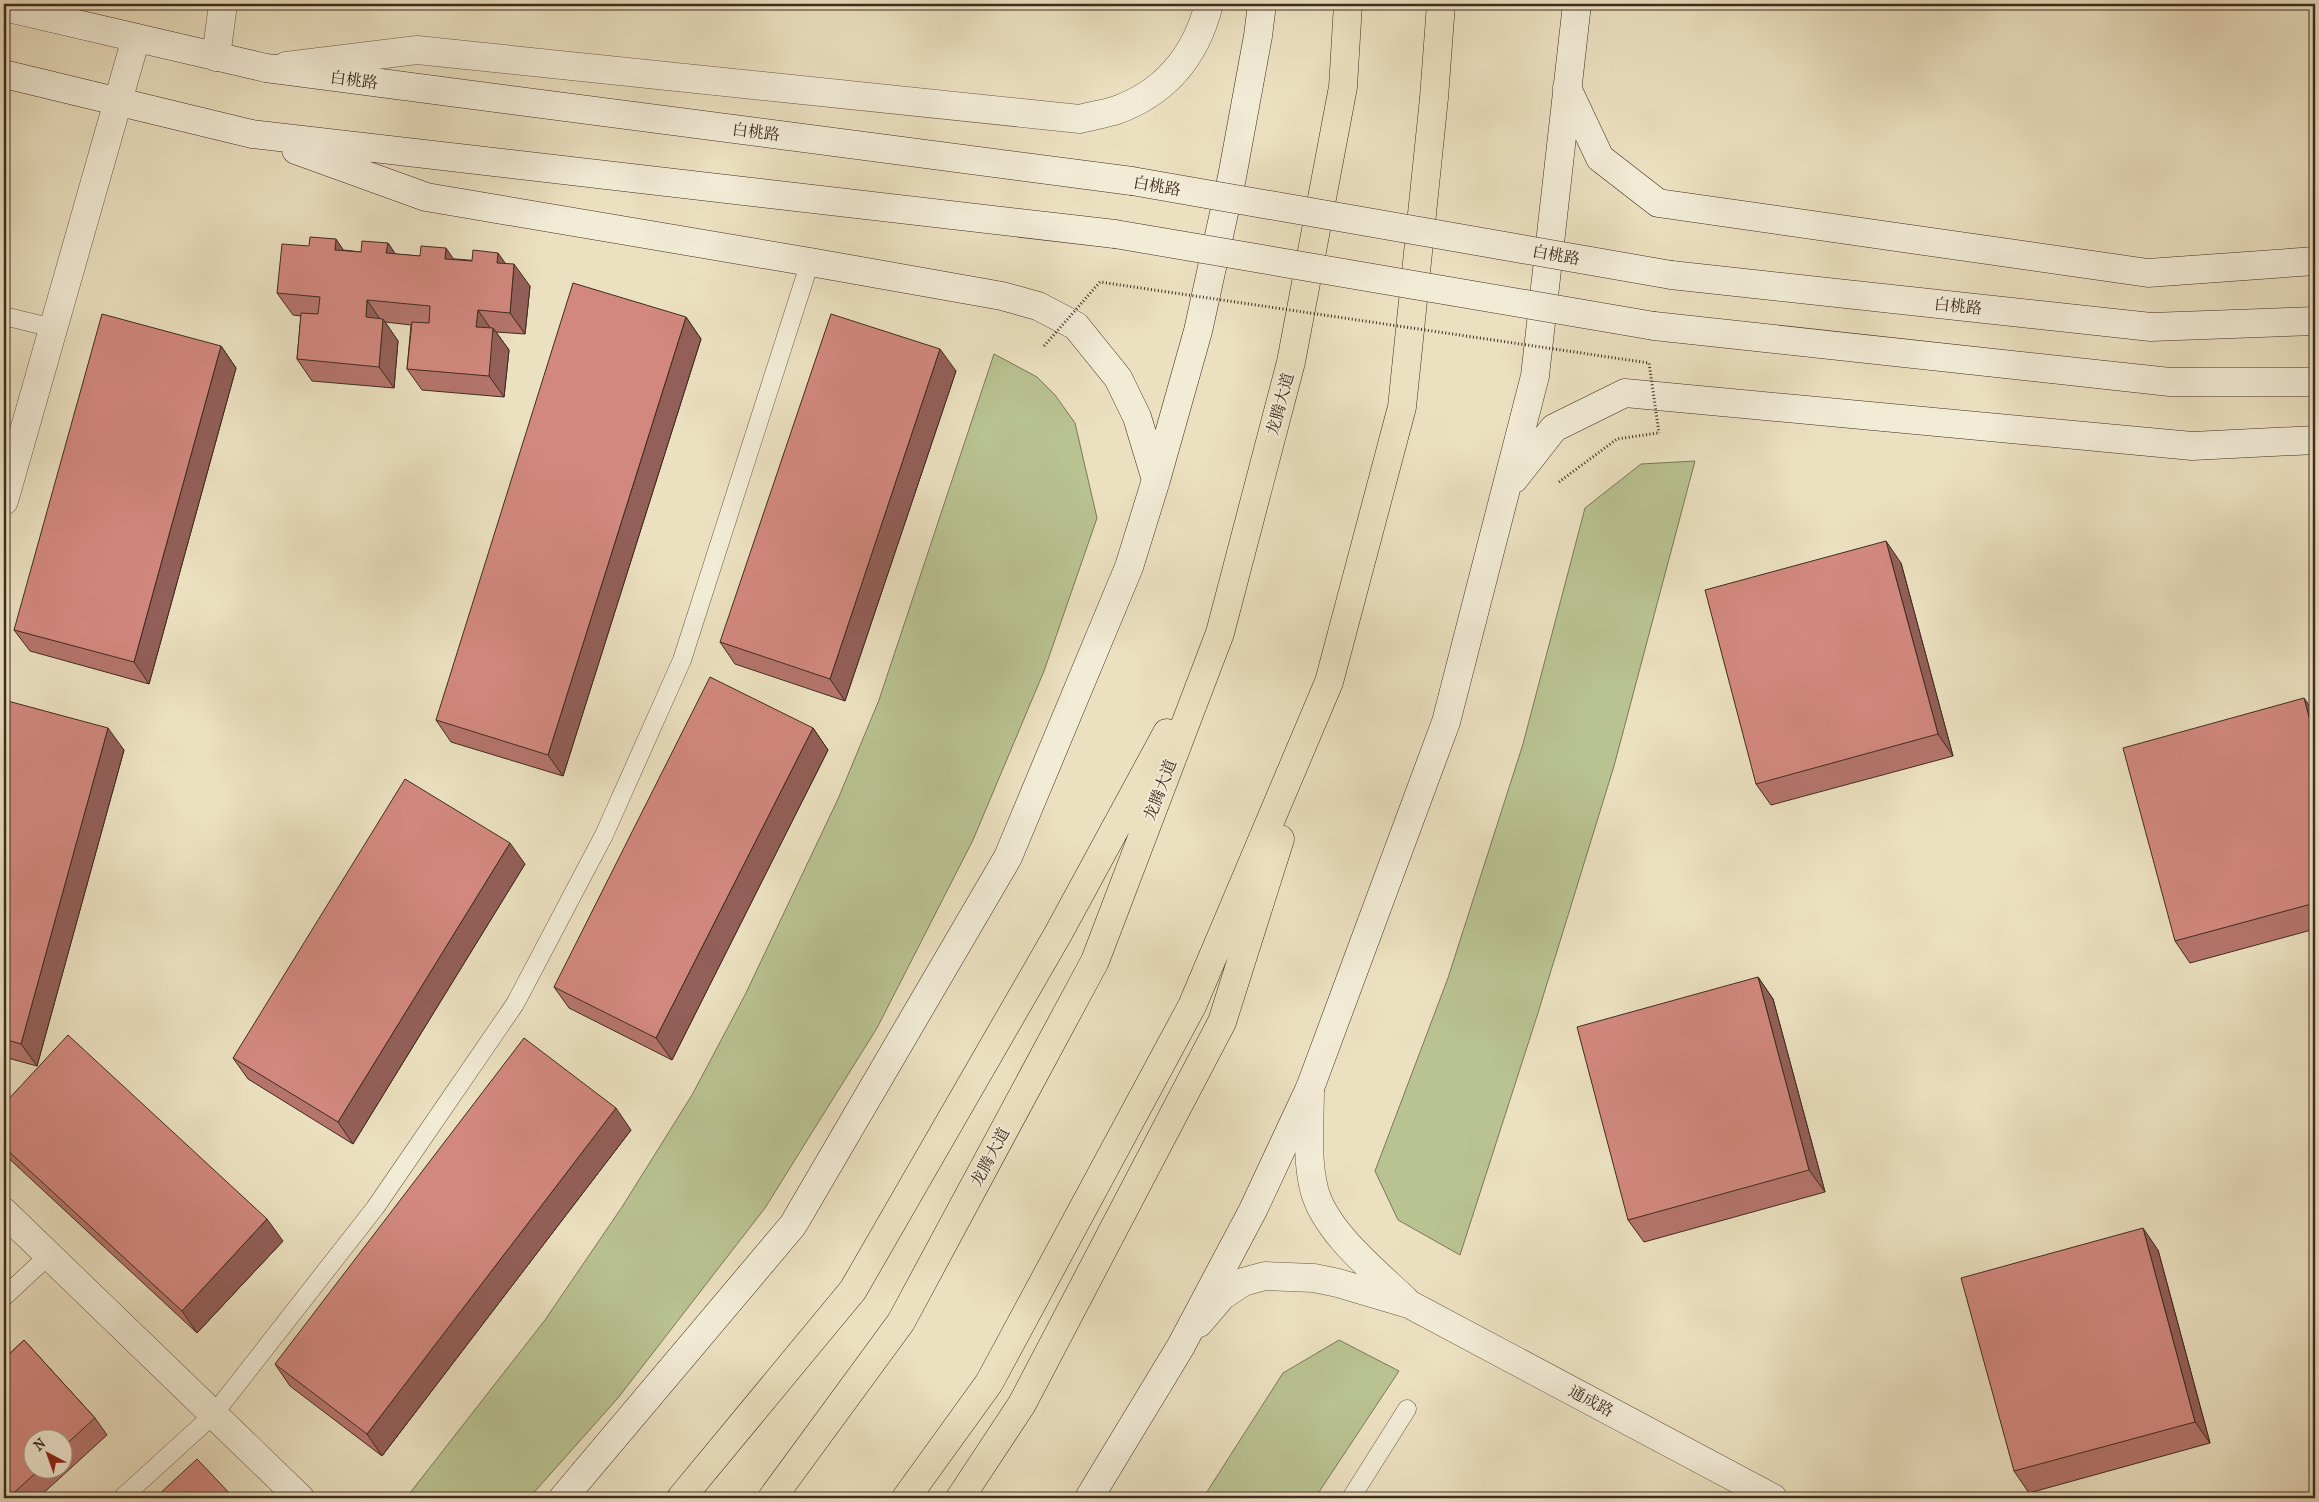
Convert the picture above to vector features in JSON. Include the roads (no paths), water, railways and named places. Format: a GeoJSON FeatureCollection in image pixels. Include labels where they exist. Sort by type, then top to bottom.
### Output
{"type":"FeatureCollection","features":[{"type":"Feature","properties":{"kind":"highway","name":"龙腾大道"},"geometry":{"type":"LineString","coordinates":[[772,1498],[901,1322],[1095,961],[1220,633],[1291,362],[1343,87],[1348,4]]}},
{"type":"Feature","properties":{"kind":"highway"},"geometry":{"type":"LineString","coordinates":[[960,1498],[1022,1404],[1222,1022],[1329,682],[1402,408],[1434,98],[1441,4]]}},
{"type":"Feature","properties":{"kind":"highway"},"geometry":{"type":"LineString","coordinates":[[681,1498],[853,1290],[1058,934],[1220,633]]}},
{"type":"Feature","properties":{"kind":"highway"},"geometry":{"type":"LineString","coordinates":[[906,1498],[989,1383],[1192,1006],[1329,682]]}},
{"type":"Feature","properties":{"kind":"main road"},"geometry":{"type":"LineString","coordinates":[[216,57],[223,4]]}},
{"type":"Feature","properties":{"kind":"main road"},"geometry":{"type":"LineString","coordinates":[[266,68],[417,50],[1080,118],[1115,110],[1154,91],[1185,60],[1204,25],[1209,4]]}},
{"type":"Feature","properties":{"kind":"main road"},"geometry":{"type":"LineString","coordinates":[[563,1498],[793,1225],[1008,856],[1129,566],[1156,480],[1198,331],[1232,177],[1258,36],[1262,4]]}},
{"type":"Feature","properties":{"kind":"main road"},"geometry":{"type":"LineString","coordinates":[[1089,1498],[1181,1346],[1253,1210],[1310,1088],[1446,722],[1536,376],[1576,4]]}},
{"type":"Feature","properties":{"kind":"main road","name":"白桃路"},"geometry":{"type":"LineString","coordinates":[[4,7],[266,68],[1132,181],[1671,275],[2151,327],[2315,321]]}},
{"type":"Feature","properties":{"kind":"main road"},"geometry":{"type":"LineString","coordinates":[[4,501],[136,38]]}},
{"type":"Feature","properties":{"kind":"main road"},"geometry":{"type":"LineString","coordinates":[[4,74],[252,134],[426,197],[1002,296],[1038,306],[1076,326],[1096,348],[1118,378],[1137,417],[1156,480]]}},
{"type":"Feature","properties":{"kind":"main road"},"geometry":{"type":"LineString","coordinates":[[1567,87],[1600,158],[1658,203],[2148,273],[2315,261]]}},
{"type":"Feature","properties":{"kind":"main road"},"geometry":{"type":"LineString","coordinates":[[252,134],[1115,234],[1654,326],[2170,382],[2315,382]]}},
{"type":"Feature","properties":{"kind":"main road"},"geometry":{"type":"LineString","coordinates":[[1506,488],[1554,428],[1625,394],[2192,446],[2315,440]]}},
{"type":"Feature","properties":{"kind":"main road"},"geometry":{"type":"LineString","coordinates":[[1310,1088],[1310,1167],[1315,1191],[1325,1212],[1348,1244],[1409,1304]]}},
{"type":"Feature","properties":{"kind":"main road"},"geometry":{"type":"LineString","coordinates":[[4,1212],[300,1498]]}},
{"type":"Feature","properties":{"kind":"main road"},"geometry":{"type":"LineString","coordinates":[[1181,1346],[1222,1296],[1243,1282],[1266,1276],[1314,1278],[1338,1283],[1409,1304]]}},
{"type":"Feature","properties":{"kind":"main road","name":"通成路"},"geometry":{"type":"LineString","coordinates":[[1409,1304],[1773,1498]]}},
{"type":"Feature","properties":{"kind":"lane"},"geometry":{"type":"LineString","coordinates":[[122,1498],[213,1415],[375,1208],[515,1004],[604,835],[682,660],[810,262]]}},
{"type":"Feature","properties":{"kind":"lane"},"geometry":{"type":"LineString","coordinates":[[4,316],[53,328]]}},
{"type":"Feature","properties":{"kind":"lane"},"geometry":{"type":"LineString","coordinates":[[4,1297],[48,1256]]}},
{"type":"Feature","properties":{"kind":"lane"},"geometry":{"type":"LineString","coordinates":[[1351,1498],[1407,1409]]}}]}
